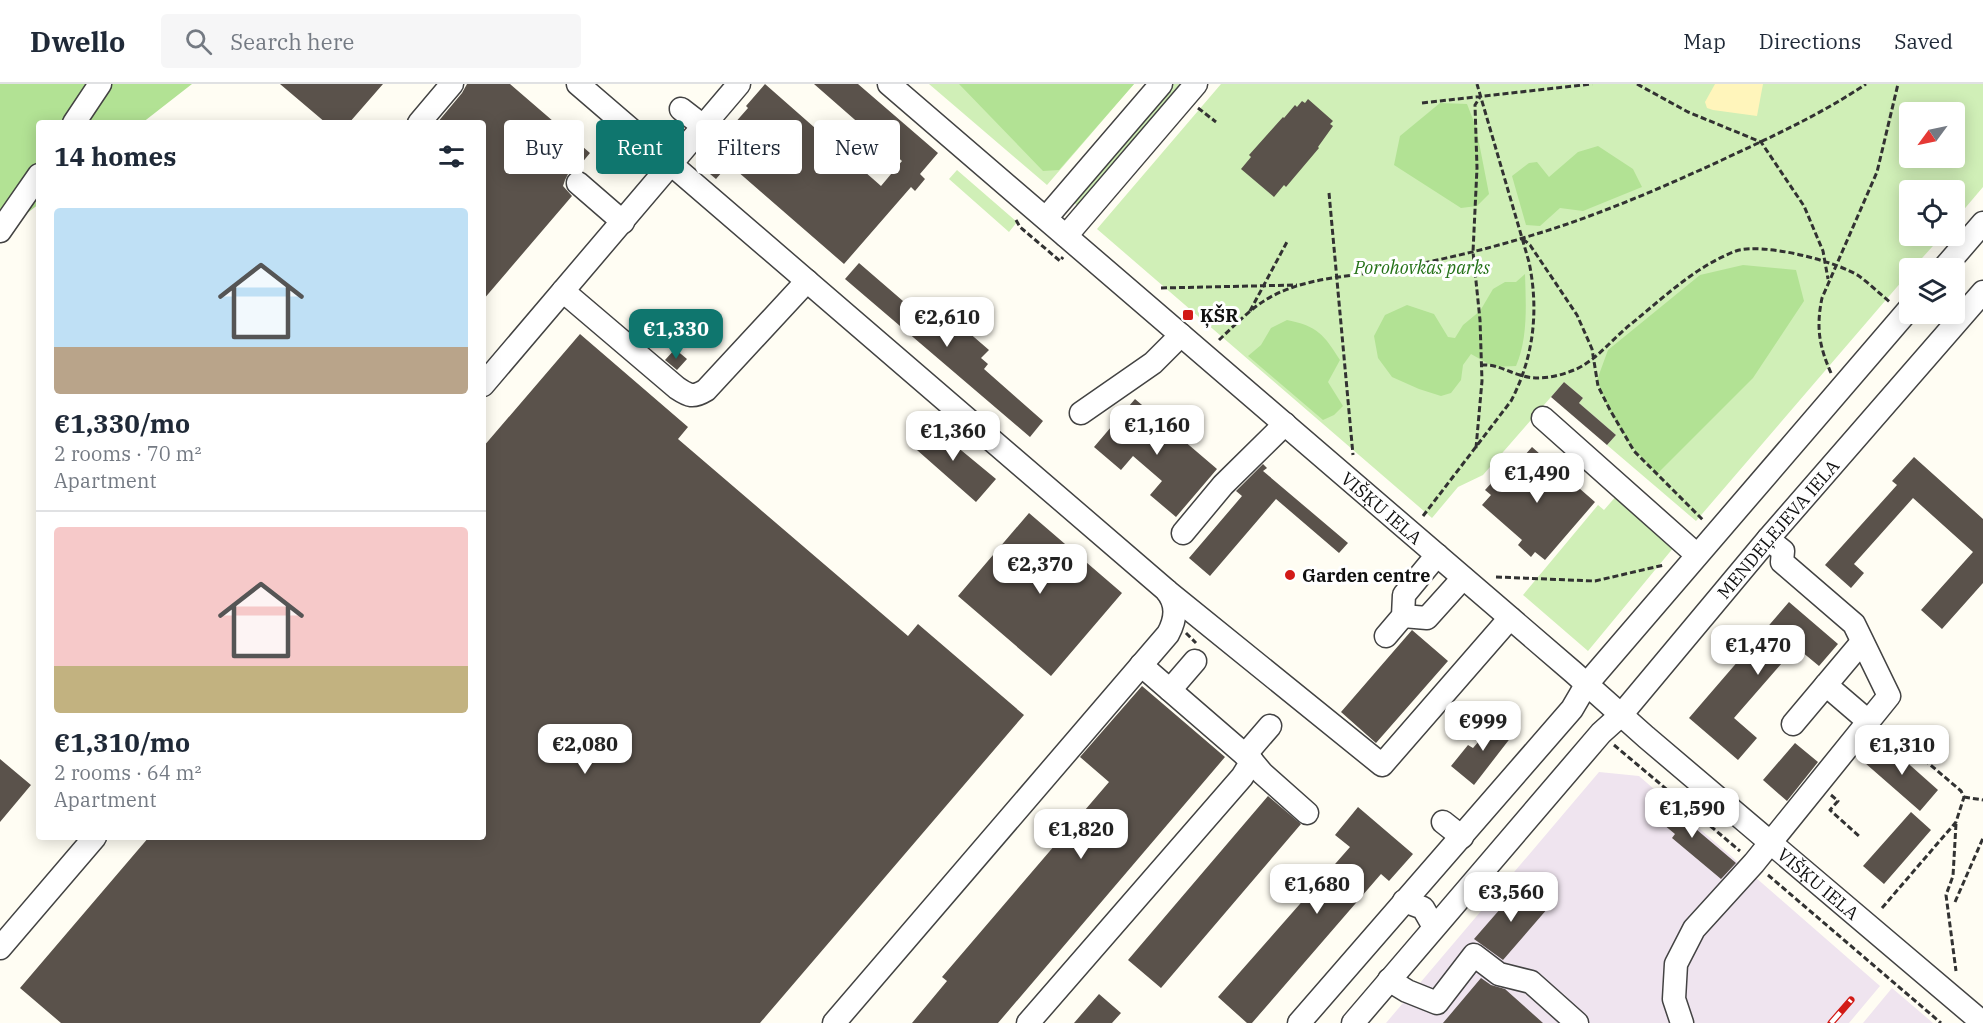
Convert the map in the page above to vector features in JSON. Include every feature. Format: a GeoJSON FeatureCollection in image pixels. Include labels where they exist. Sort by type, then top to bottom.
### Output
{"type":"FeatureCollection","features":[{"type":"Feature","properties":{"kind":"street"},"geometry":{"type":"LineString","coordinates":[[76,120],[100,84]]}},
{"type":"Feature","properties":{"kind":"street"},"geometry":{"type":"LineString","coordinates":[[578,84],[620,120]]}},
{"type":"Feature","properties":{"kind":"street"},"geometry":{"type":"LineString","coordinates":[[707,120],[739,84]]}},
{"type":"Feature","properties":{"kind":"street","name":"VIŠĶU IELA"},"geometry":{"type":"LineString","coordinates":[[889,84],[1586,685],[1983,1023]]}},
{"type":"Feature","properties":{"kind":"street"},"geometry":{"type":"LineString","coordinates":[[1046,218],[1161,84]]}},
{"type":"Feature","properties":{"kind":"street"},"geometry":{"type":"LineString","coordinates":[[1066,236],[1196,84]]}},
{"type":"Feature","properties":{"kind":"street"},"geometry":{"type":"LineString","coordinates":[[421,120],[448,86]]}},
{"type":"Feature","properties":{"kind":"street"},"geometry":{"type":"LineString","coordinates":[[681,108],[696,121]]}},
{"type":"Feature","properties":{"kind":"street"},"geometry":{"type":"LineString","coordinates":[[684,148],[696,133]]}},
{"type":"Feature","properties":{"kind":"street"},"geometry":{"type":"LineString","coordinates":[[486,382],[663,174]]}},
{"type":"Feature","properties":{"kind":"street"},"geometry":{"type":"LineString","coordinates":[[683,174],[1166,590],[1382,765],[1510,618]]}},
{"type":"Feature","properties":{"kind":"street"},"geometry":{"type":"LineString","coordinates":[[0,231],[36,179]]}},
{"type":"Feature","properties":{"kind":"street"},"geometry":{"type":"LineString","coordinates":[[578,183],[623,222]]}},
{"type":"Feature","properties":{"kind":"street"},"geometry":{"type":"LineString","coordinates":[[1953,258],[1983,223]]}},
{"type":"Feature","properties":{"kind":"street"},"geometry":{"type":"LineString","coordinates":[[563,291],[690,397],[697,396],[706,390],[807,281]]}},
{"type":"Feature","properties":{"kind":"street","name":"MENDEĻEJEVA IELA"},"geometry":{"type":"LineString","coordinates":[[1353,1023],[1601,734],[1621,715],[1768,539],[1983,292]]}},
{"type":"Feature","properties":{"kind":"street"},"geometry":{"type":"LineString","coordinates":[[1299,1023],[1572,709],[1586,685],[1697,555],[1899,307]]}},
{"type":"Feature","properties":{"kind":"street"},"geometry":{"type":"LineString","coordinates":[[1082,413],[1153,363],[1181,335]]}},
{"type":"Feature","properties":{"kind":"street"},"geometry":{"type":"LineString","coordinates":[[1543,418],[1697,555]]}},
{"type":"Feature","properties":{"kind":"street"},"geometry":{"type":"LineString","coordinates":[[1183,533],[1222,485],[1285,424]]}},
{"type":"Feature","properties":{"kind":"street"},"geometry":{"type":"LineString","coordinates":[[1682,1023],[1674,999],[1676,964],[1694,929],[1754,862],[1889,696],[1854,624],[1782,562],[1783,551],[1768,539]]}},
{"type":"Feature","properties":{"kind":"street"},"geometry":{"type":"LineString","coordinates":[[1386,636],[1403,616],[1404,595],[1437,555]]}},
{"type":"Feature","properties":{"kind":"street"},"geometry":{"type":"LineString","coordinates":[[1403,616],[1427,618],[1463,578]]}},
{"type":"Feature","properties":{"kind":"street"},"geometry":{"type":"LineString","coordinates":[[834,1023],[1168,634],[1173,625],[1175,608],[1166,590]]}},
{"type":"Feature","properties":{"kind":"street"},"geometry":{"type":"LineString","coordinates":[[1793,724],[1862,642]]}},
{"type":"Feature","properties":{"kind":"street"},"geometry":{"type":"LineString","coordinates":[[1170,690],[1195,661]]}},
{"type":"Feature","properties":{"kind":"street"},"geometry":{"type":"LineString","coordinates":[[1141,665],[1249,758],[1262,773],[1307,813]]}},
{"type":"Feature","properties":{"kind":"street"},"geometry":{"type":"LineString","coordinates":[[1826,684],[1870,718]]}},
{"type":"Feature","properties":{"kind":"street"},"geometry":{"type":"LineString","coordinates":[[1028,1023],[1242,777],[1249,758],[1270,726]]}},
{"type":"Feature","properties":{"kind":"street"},"geometry":{"type":"LineString","coordinates":[[1443,822],[1462,837]]}},
{"type":"Feature","properties":{"kind":"street"},"geometry":{"type":"LineString","coordinates":[[0,948],[92,840]]}},
{"type":"Feature","properties":{"kind":"street"},"geometry":{"type":"LineString","coordinates":[[1404,901],[1423,908],[1434,927]]}},
{"type":"Feature","properties":{"kind":"street"},"geometry":{"type":"LineString","coordinates":[[1389,980],[1407,991],[1437,1003],[1474,955],[1499,974],[1530,982],[1577,1023]]}},
{"type":"Feature","properties":{"kind":"path"},"geometry":{"type":"LineString","coordinates":[[1424,516],[1511,401],[1529,356],[1534,324],[1534,288],[1529,262],[1477,84]]}},
{"type":"Feature","properties":{"kind":"path"},"geometry":{"type":"LineString","coordinates":[[1422,103],[1592,84]]}},
{"type":"Feature","properties":{"kind":"path"},"geometry":{"type":"LineString","coordinates":[[1637,84],[1688,112],[1761,142],[1804,206],[1823,251],[1828,280]]}},
{"type":"Feature","properties":{"kind":"path"},"geometry":{"type":"LineString","coordinates":[[1219,340],[1268,298],[1300,285],[1473,252],[1618,206],[1761,142],[1835,105],[1866,84]]}},
{"type":"Feature","properties":{"kind":"path"},"geometry":{"type":"LineString","coordinates":[[1831,373],[1822,352],[1818,317],[1828,280],[1857,221],[1877,172],[1898,84]]}},
{"type":"Feature","properties":{"kind":"path"},"geometry":{"type":"LineString","coordinates":[[1476,449],[1482,381],[1480,320],[1473,252],[1477,168],[1475,105],[1480,97]]}},
{"type":"Feature","properties":{"kind":"path"},"geometry":{"type":"LineString","coordinates":[[1197,107],[1216,122]]}},
{"type":"Feature","properties":{"kind":"path"},"geometry":{"type":"LineString","coordinates":[[1329,193],[1353,455]]}},
{"type":"Feature","properties":{"kind":"path"},"geometry":{"type":"LineString","coordinates":[[1020,227],[1060,261]]}},
{"type":"Feature","properties":{"kind":"path"},"geometry":{"type":"LineString","coordinates":[[1523,238],[1577,315],[1592,350],[1598,386],[1634,451],[1704,520]]}},
{"type":"Feature","properties":{"kind":"path"},"geometry":{"type":"LineString","coordinates":[[1249,313],[1288,240]]}},
{"type":"Feature","properties":{"kind":"path"},"geometry":{"type":"LineString","coordinates":[[1481,365],[1498,366],[1536,379],[1575,370],[1691,276],[1735,251],[1750,247],[1825,261],[1858,276],[1899,305]]}},
{"type":"Feature","properties":{"kind":"path"},"geometry":{"type":"LineString","coordinates":[[1161,288],[1300,285]]}},
{"type":"Feature","properties":{"kind":"path"},"geometry":{"type":"LineString","coordinates":[[1496,577],[1595,581],[1666,564]]}},
{"type":"Feature","properties":{"kind":"path"},"geometry":{"type":"LineString","coordinates":[[1870,718],[1961,791],[1964,797],[1956,822],[1953,876],[1946,895],[1956,971]]}},
{"type":"Feature","properties":{"kind":"path"},"geometry":{"type":"LineString","coordinates":[[1608,740],[1941,1023]]}},
{"type":"Feature","properties":{"kind":"path"},"geometry":{"type":"LineString","coordinates":[[1818,783],[1838,801],[1830,810],[1860,837]]}},
{"type":"Feature","properties":{"kind":"path"},"geometry":{"type":"LineString","coordinates":[[1964,797],[1983,800]]}},
{"type":"Feature","properties":{"kind":"path"},"geometry":{"type":"LineString","coordinates":[[1882,908],[1956,822]]}},
{"type":"Feature","properties":{"kind":"path"},"geometry":{"type":"LineString","coordinates":[[1955,902],[1983,838]]}},
{"type":"Feature","properties":{"kind":"path"},"geometry":{"type":"LineString","coordinates":[[1934,1017],[1934,1023]]}},
{"type":"Feature","properties":{"kind":"shaded area"},"geometry":{"type":"Polygon","coordinates":[[[1599,772],[1639,776],[1880,986],[1849,1023],[1386,1023],[1599,772]]]}},
{"type":"Feature","properties":{"kind":"shaded area"},"geometry":{"type":"Polygon","coordinates":[[[1892,988],[1933,1023],[1863,1023],[1892,988]]]}},
{"type":"Feature","properties":{"kind":"green space"},"geometry":{"type":"Polygon","coordinates":[[[0,84],[192,84],[146,120],[36,120],[36,206],[0,234],[0,84]]]}},
{"type":"Feature","properties":{"kind":"green space"},"geometry":{"type":"Polygon","coordinates":[[[929,84],[1134,84],[1047,185],[929,84]]]}},
{"type":"Feature","properties":{"kind":"green space"},"geometry":{"type":"Polygon","coordinates":[[[959,84],[1134,84],[1059,170],[1043,171],[959,84]]]}},
{"type":"Feature","properties":{"kind":"green space"},"geometry":{"type":"Polygon","coordinates":[[[1170,84],[1187,84],[1080,208],[1071,200],[1170,84]]]}},
{"type":"Feature","properties":{"kind":"green space","name":"Porohovkas parks"},"geometry":{"type":"Polygon","coordinates":[[[1221,84],[1983,84],[1983,187],[1965,208],[1965,180],[1899,180],[1899,246],[1933,246],[1922,258],[1899,258],[1899,285],[1696,521],[1607,445],[1616,435],[1579,403],[1583,398],[1564,382],[1483,475],[1458,487],[1432,518],[1097,229],[1221,84]]]}},
{"type":"Feature","properties":{"kind":"green space"},"geometry":{"type":"Polygon","coordinates":[[[1440,103],[1467,104],[1476,127],[1489,194],[1477,206],[1461,208],[1394,165],[1400,136],[1440,103]]]}},
{"type":"Feature","properties":{"kind":"green space"},"geometry":{"type":"Polygon","coordinates":[[[1598,146],[1633,169],[1642,187],[1583,211],[1560,208],[1540,226],[1526,225],[1512,176],[1529,163],[1537,162],[1549,177],[1578,152],[1598,146]]]}},
{"type":"Feature","properties":{"kind":"green space"},"geometry":{"type":"Polygon","coordinates":[[[957,170],[1017,222],[1009,232],[949,179],[957,170]]]}},
{"type":"Feature","properties":{"kind":"green space"},"geometry":{"type":"Polygon","coordinates":[[[1743,265],[1796,270],[1804,301],[1753,378],[1657,474],[1630,444],[1609,410],[1597,380],[1608,350],[1700,275],[1743,265]]]}},
{"type":"Feature","properties":{"kind":"green space"},"geometry":{"type":"Polygon","coordinates":[[[1525,274],[1526,309],[1523,344],[1516,366],[1494,367],[1471,354],[1463,365],[1461,380],[1451,393],[1441,396],[1392,377],[1378,358],[1374,336],[1385,315],[1407,305],[1434,314],[1448,337],[1455,338],[1463,325],[1480,311],[1493,289],[1505,282],[1516,282],[1525,274]]]}},
{"type":"Feature","properties":{"kind":"green space"},"geometry":{"type":"Polygon","coordinates":[[[1287,320],[1306,325],[1319,333],[1340,360],[1328,382],[1343,406],[1334,415],[1323,420],[1248,356],[1261,345],[1271,328],[1287,320]]]}},
{"type":"Feature","properties":{"kind":"green space"},"geometry":{"type":"Polygon","coordinates":[[[1618,494],[1674,547],[1588,651],[1523,595],[1598,505],[1604,510],[1618,494]]]}},
{"type":"Feature","properties":{"kind":"sand"},"geometry":{"type":"Polygon","coordinates":[[[1715,84],[1763,84],[1757,116],[1707,108],[1705,102],[1715,84]]]}},
{"type":"Feature","properties":{"kind":"building"},"geometry":{"type":"Polygon","coordinates":[[[280,84],[383,84],[352,120],[322,120],[280,84]]]}},
{"type":"Feature","properties":{"kind":"building"},"geometry":{"type":"Polygon","coordinates":[[[467,84],[510,84],[552,120],[504,120],[504,174],[568,174],[563,186],[572,196],[486,296],[486,120],[440,120],[467,84]]]}},
{"type":"Feature","properties":{"kind":"building"},"geometry":{"type":"Polygon","coordinates":[[[765,84],[814,127],[814,174],[867,174],[881,186],[891,174],[900,174],[902,161],[900,159],[900,120],[938,153],[920,174],[925,179],[915,191],[911,187],[844,264],[740,174],[802,174],[802,120],[737,120],[748,108],[746,106],[765,84]]]}},
{"type":"Feature","properties":{"kind":"building"},"geometry":{"type":"Polygon","coordinates":[[[814,84],[858,84],[900,120],[855,120],[814,84]]]}},
{"type":"Feature","properties":{"kind":"building"},"geometry":{"type":"Polygon","coordinates":[[[1308,99],[1333,121],[1330,124],[1333,126],[1319,148],[1286,187],[1284,185],[1274,197],[1241,169],[1251,157],[1249,155],[1283,117],[1295,105],[1297,107],[1302,101],[1305,103],[1308,99]]]}},
{"type":"Feature","properties":{"kind":"building"},"geometry":{"type":"Polygon","coordinates":[[[584,148],[590,153],[584,160],[584,148]]]}},
{"type":"Feature","properties":{"kind":"building"},"geometry":{"type":"Polygon","coordinates":[[[710,174],[720,174],[716,179],[710,174]]]}},
{"type":"Feature","properties":{"kind":"building"},"geometry":{"type":"Polygon","coordinates":[[[859,263],[925,320],[930,314],[938,320],[945,312],[989,350],[981,358],[988,364],[984,369],[1043,421],[1030,437],[845,279],[859,263]]]}},
{"type":"Feature","properties":{"kind":"building"},"geometry":{"type":"Polygon","coordinates":[[[580,334],[688,427],[678,439],[908,636],[918,624],[1024,715],[760,1023],[61,1023],[20,988],[146,840],[486,840],[486,444],[580,334]]]}},
{"type":"Feature","properties":{"kind":"building"},"geometry":{"type":"Polygon","coordinates":[[[675,349],[687,359],[677,370],[665,360],[675,349]]]}},
{"type":"Feature","properties":{"kind":"building"},"geometry":{"type":"Polygon","coordinates":[[[1564,382],[1583,398],[1579,403],[1616,435],[1607,445],[1551,397],[1564,382]]]}},
{"type":"Feature","properties":{"kind":"building"},"geometry":{"type":"Polygon","coordinates":[[[1135,399],[1217,469],[1176,517],[1150,495],[1162,481],[1133,456],[1121,470],[1094,447],[1135,399]]]}},
{"type":"Feature","properties":{"kind":"building"},"geometry":{"type":"Polygon","coordinates":[[[927,422],[996,479],[976,502],[909,443],[927,422]]]}},
{"type":"Feature","properties":{"kind":"building"},"geometry":{"type":"Polygon","coordinates":[[[1532,447],[1595,502],[1545,560],[1535,552],[1531,557],[1518,545],[1522,540],[1482,505],[1491,495],[1485,490],[1495,479],[1500,483],[1532,447]]]}},
{"type":"Feature","properties":{"kind":"building"},"geometry":{"type":"Polygon","coordinates":[[[1914,457],[1983,519],[1983,583],[1942,629],[1921,610],[1973,552],[1913,498],[1854,564],[1864,573],[1851,588],[1825,565],[1897,485],[1892,481],[1914,457]]]}},
{"type":"Feature","properties":{"kind":"building"},"geometry":{"type":"Polygon","coordinates":[[[1263,464],[1267,468],[1263,471],[1348,543],[1339,553],[1276,499],[1210,576],[1189,558],[1242,496],[1236,491],[1263,464]]]}},
{"type":"Feature","properties":{"kind":"building"},"geometry":{"type":"Polygon","coordinates":[[[1029,513],[1122,593],[1051,676],[958,596],[1029,513]]]}},
{"type":"Feature","properties":{"kind":"building"},"geometry":{"type":"Polygon","coordinates":[[[1789,602],[1838,644],[1819,666],[1796,647],[1734,718],[1757,738],[1738,760],[1689,718],[1789,602]]]}},
{"type":"Feature","properties":{"kind":"building"},"geometry":{"type":"Polygon","coordinates":[[[1412,630],[1448,661],[1376,743],[1341,712],[1412,630]]]}},
{"type":"Feature","properties":{"kind":"building"},"geometry":{"type":"Polygon","coordinates":[[[1142,686],[1225,757],[998,1023],[912,1023],[947,981],[942,977],[1109,782],[1080,757],[1142,686]]]}},
{"type":"Feature","properties":{"kind":"building"},"geometry":{"type":"Polygon","coordinates":[[[1499,718],[1515,732],[1474,785],[1451,766],[1468,745],[1473,748],[1499,718]]]}},
{"type":"Feature","properties":{"kind":"building"},"geometry":{"type":"Polygon","coordinates":[[[1884,742],[1938,790],[1920,811],[1865,763],[1884,742]]]}},
{"type":"Feature","properties":{"kind":"building"},"geometry":{"type":"Polygon","coordinates":[[[1795,743],[1818,762],[1787,801],[1763,780],[1795,743]]]}},
{"type":"Feature","properties":{"kind":"building"},"geometry":{"type":"Polygon","coordinates":[[[0,759],[31,785],[0,822],[0,759]]]}},
{"type":"Feature","properties":{"kind":"building"},"geometry":{"type":"Polygon","coordinates":[[[1268,796],[1301,824],[1161,988],[1128,960],[1268,796]]]}},
{"type":"Feature","properties":{"kind":"building"},"geometry":{"type":"Polygon","coordinates":[[[1657,796],[1736,863],[1721,879],[1672,838],[1675,834],[1646,810],[1657,796]]]}},
{"type":"Feature","properties":{"kind":"building"},"geometry":{"type":"Polygon","coordinates":[[[1358,807],[1413,854],[1389,881],[1381,874],[1252,1023],[1247,1023],[1218,997],[1350,847],[1335,835],[1358,807]]]}},
{"type":"Feature","properties":{"kind":"building"},"geometry":{"type":"Polygon","coordinates":[[[1911,812],[1931,830],[1884,884],[1863,866],[1911,812]]]}},
{"type":"Feature","properties":{"kind":"building"},"geometry":{"type":"Polygon","coordinates":[[[1521,885],[1548,908],[1503,960],[1474,939],[1521,885]]]}},
{"type":"Feature","properties":{"kind":"building"},"geometry":{"type":"Polygon","coordinates":[[[1481,978],[1491,985],[1505,989],[1543,1023],[1443,1023],[1481,978]]]}},
{"type":"Feature","properties":{"kind":"building"},"geometry":{"type":"Polygon","coordinates":[[[1099,994],[1121,1013],[1112,1023],[1074,1023],[1099,994]]]}},
{"type":"Feature","properties":{"kind":"railway"},"geometry":{"type":"LineString","coordinates":[[1831,1023],[1851,1000]]}},
{"type":"Feature","properties":{"kind":"place","name":"ĶŠR"},"geometry":{"type":"Point","coordinates":[1188,315]}},
{"type":"Feature","properties":{"kind":"place","name":"Garden centre"},"geometry":{"type":"Point","coordinates":[1290,575]}}]}
